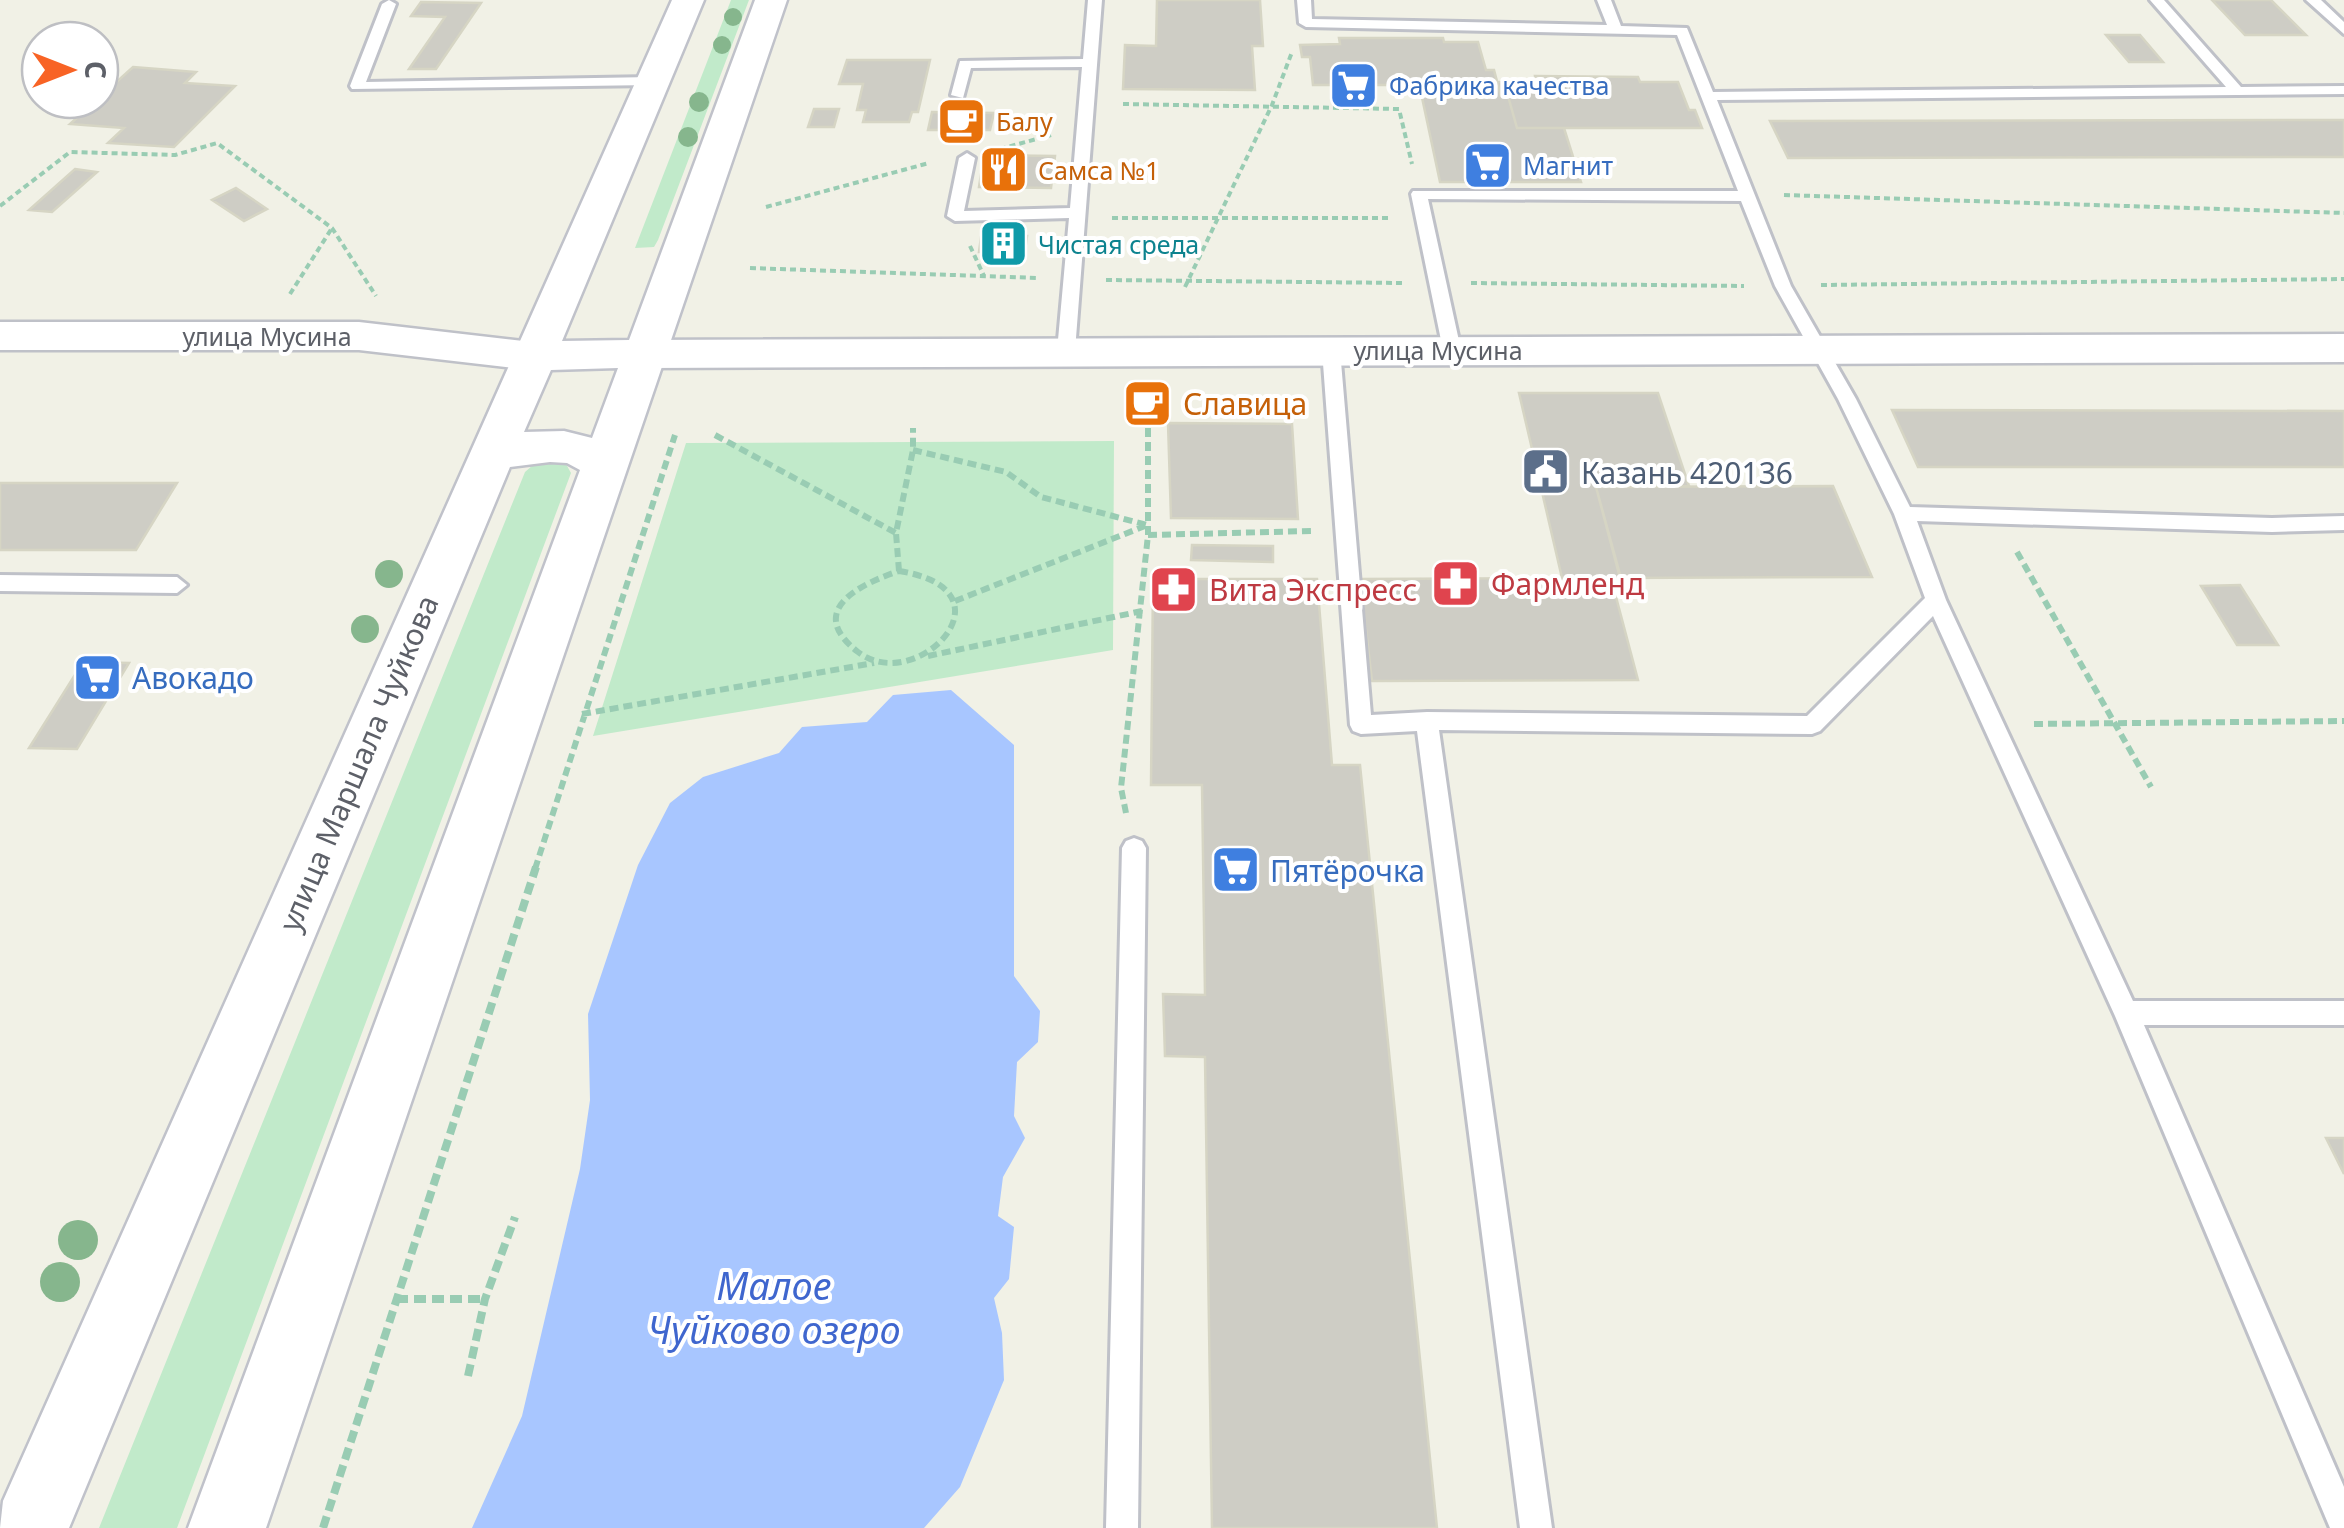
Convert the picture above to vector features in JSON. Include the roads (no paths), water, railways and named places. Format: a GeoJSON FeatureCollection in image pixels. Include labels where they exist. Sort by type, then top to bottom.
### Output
{"type":"FeatureCollection","features":[{"type":"Feature","properties":{"kind":"main road","name":"улица Маршала Чуйкова"},"geometry":{"type":"LineString","coordinates":[[30,1528],[688,0]]}},
{"type":"Feature","properties":{"kind":"main road"},"geometry":{"type":"LineString","coordinates":[[227,1528],[771,0]]}},
{"type":"Feature","properties":{"kind":"main road","name":"улица Мусина"},"geometry":{"type":"LineString","coordinates":[[0,336],[359,336],[532,356]]}},
{"type":"Feature","properties":{"kind":"main road","name":"улица Мусина"},"geometry":{"type":"LineString","coordinates":[[0,364],[346,363],[645,354],[1066,351],[2344,348]]}},
{"type":"Feature","properties":{"kind":"main road"},"geometry":{"type":"LineString","coordinates":[[489,456],[544,445],[565,446],[584,450],[605,465]]}},
{"type":"Feature","properties":{"kind":"lane"},"geometry":{"type":"LineString","coordinates":[[1066,351],[1095,0]]}},
{"type":"Feature","properties":{"kind":"lane"},"geometry":{"type":"LineString","coordinates":[[1304,0],[1306,23],[1682,31],[1783,286],[1847,399],[1904,514],[1936,600],[2126,1013],[2344,1524]]}},
{"type":"Feature","properties":{"kind":"lane"},"geometry":{"type":"LineString","coordinates":[[1604,0],[1616,30]]}},
{"type":"Feature","properties":{"kind":"lane"},"geometry":{"type":"LineString","coordinates":[[2156,0],[2238,92]]}},
{"type":"Feature","properties":{"kind":"lane"},"geometry":{"type":"LineString","coordinates":[[2312,0],[2344,30]]}},
{"type":"Feature","properties":{"kind":"lane"},"geometry":{"type":"LineString","coordinates":[[389,4],[357,86],[652,82]]}},
{"type":"Feature","properties":{"kind":"lane"},"geometry":{"type":"LineString","coordinates":[[958,95],[965,64],[1089,63]]}},
{"type":"Feature","properties":{"kind":"lane"},"geometry":{"type":"LineString","coordinates":[[1708,96],[2344,90]]}},
{"type":"Feature","properties":{"kind":"lane"},"geometry":{"type":"LineString","coordinates":[[967,158],[955,216],[1077,213]]}},
{"type":"Feature","properties":{"kind":"lane"},"geometry":{"type":"LineString","coordinates":[[1452,350],[1420,194],[1747,196]]}},
{"type":"Feature","properties":{"kind":"lane"},"geometry":{"type":"LineString","coordinates":[[1331,350],[1361,725],[1427,721],[1812,725],[1936,600]]}},
{"type":"Feature","properties":{"kind":"lane"},"geometry":{"type":"LineString","coordinates":[[1904,514],[2272,525],[2344,523]]}},
{"type":"Feature","properties":{"kind":"lane"},"geometry":{"type":"LineString","coordinates":[[0,584],[177,585]]}},
{"type":"Feature","properties":{"kind":"lane"},"geometry":{"type":"LineString","coordinates":[[1427,721],[1536,1528]]}},
{"type":"Feature","properties":{"kind":"lane"},"geometry":{"type":"LineString","coordinates":[[1122,1528],[1134,848]]}},
{"type":"Feature","properties":{"kind":"lane"},"geometry":{"type":"LineString","coordinates":[[2126,1013],[2344,1013]]}},
{"type":"Feature","properties":{"kind":"water","name":"Малое Чуйково озеро"},"geometry":{"type":"Polygon","coordinates":[[[951,690],[1014,745],[1014,976],[1040,1011],[1038,1042],[1017,1062],[1014,1116],[1025,1138],[1003,1177],[998,1216],[1014,1227],[1009,1279],[994,1298],[1002,1333],[1004,1380],[960,1487],[924,1528],[472,1528],[522,1416],[580,1169],[590,1100],[588,1014],[638,865],[670,803],[703,777],[779,753],[802,727],[867,722],[893,695],[951,690]]]}},
{"type":"Feature","properties":{"kind":"place","name":"Фабрика качества"},"geometry":{"type":"Point","coordinates":[1354,85]}},
{"type":"Feature","properties":{"kind":"place","name":"Балу"},"geometry":{"type":"Point","coordinates":[961,121]}},
{"type":"Feature","properties":{"kind":"place","name":"Магнит"},"geometry":{"type":"Point","coordinates":[1488,165]}},
{"type":"Feature","properties":{"kind":"place","name":"Самса №1"},"geometry":{"type":"Point","coordinates":[1003,170]}},
{"type":"Feature","properties":{"kind":"place","name":"Чистая среда"},"geometry":{"type":"Point","coordinates":[1003,244]}},
{"type":"Feature","properties":{"kind":"place","name":"Славица"},"geometry":{"type":"Point","coordinates":[1148,403]}},
{"type":"Feature","properties":{"kind":"place","name":"Казань 420136"},"geometry":{"type":"Point","coordinates":[1546,472]}},
{"type":"Feature","properties":{"kind":"place","name":"Фармленд"},"geometry":{"type":"Point","coordinates":[1456,583]}},
{"type":"Feature","properties":{"kind":"place","name":"Вита Экспресс"},"geometry":{"type":"Point","coordinates":[1174,589]}},
{"type":"Feature","properties":{"kind":"place","name":"Авокадо"},"geometry":{"type":"Point","coordinates":[97,677]}},
{"type":"Feature","properties":{"kind":"place","name":"Пятёрочка"},"geometry":{"type":"Point","coordinates":[1235,870]}}]}
